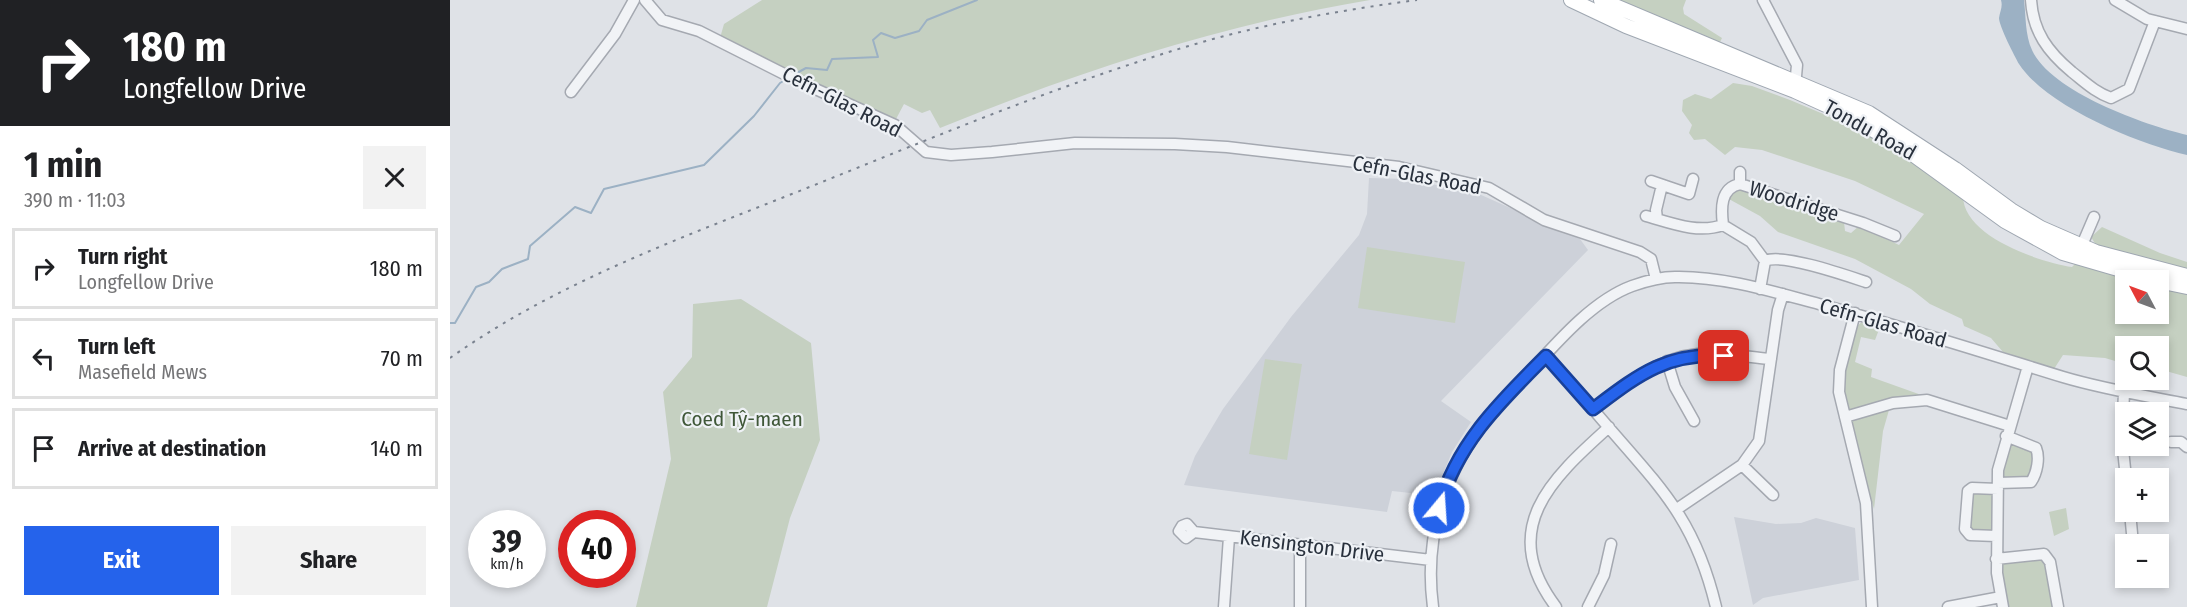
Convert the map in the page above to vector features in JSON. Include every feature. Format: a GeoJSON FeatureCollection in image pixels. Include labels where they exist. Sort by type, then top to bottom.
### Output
{"type":"FeatureCollection","features":[{"type":"Feature","properties":{"kind":"main road","name":"Tondu Road"},"geometry":{"type":"LineString","coordinates":[[1571,0],[1705,58],[1796,86]]}},
{"type":"Feature","properties":{"kind":"main road","name":"Tondu Road"},"geometry":{"type":"LineString","coordinates":[[1601,0],[1796,86],[1876,131],[1931,166],[2005,221],[2063,253],[2079,251],[2187,276]]}},
{"type":"Feature","properties":{"kind":"main road","name":"Tondu Road"},"geometry":{"type":"LineString","coordinates":[[2079,251],[2128,270]]}},
{"type":"Feature","properties":{"kind":"main road","name":"Tondu Road"},"geometry":{"type":"LineString","coordinates":[[2169,283],[2187,287]]}},
{"type":"Feature","properties":{"kind":"street"},"geometry":{"type":"LineString","coordinates":[[571,92],[615,34],[634,0]]}},
{"type":"Feature","properties":{"kind":"street","name":"Cefn-Glas Road"},"geometry":{"type":"LineString","coordinates":[[645,0],[662,20],[699,30],[790,77],[895,124],[920,148],[933,154],[992,152],[1075,143],[1175,144],[1227,147],[1398,167],[1450,177],[1489,188],[1553,224],[1648,255],[1653,264],[1656,279],[1695,278],[1783,294],[2028,366],[2124,392],[2187,404]]}},
{"type":"Feature","properties":{"kind":"street"},"geometry":{"type":"LineString","coordinates":[[1763,0],[1797,65],[1796,86]]}},
{"type":"Feature","properties":{"kind":"street"},"geometry":{"type":"LineString","coordinates":[[2031,0],[2037,32],[2052,56],[2094,92],[2111,98],[2130,89],[2155,21]]}},
{"type":"Feature","properties":{"kind":"street"},"geometry":{"type":"LineString","coordinates":[[2115,0],[2128,9],[2155,21],[2187,29]]}},
{"type":"Feature","properties":{"kind":"street"},"geometry":{"type":"LineString","coordinates":[[1740,172],[1740,184]]}},
{"type":"Feature","properties":{"kind":"street"},"geometry":{"type":"LineString","coordinates":[[1694,179],[1687,199],[1657,183],[1652,218],[1706,230],[1723,225],[1751,242],[1765,261],[1760,289]]}},
{"type":"Feature","properties":{"kind":"street","name":"Woodridge"},"geometry":{"type":"LineString","coordinates":[[1723,225],[1724,196],[1730,188],[1740,184],[1863,223],[1895,236]]}},
{"type":"Feature","properties":{"kind":"street"},"geometry":{"type":"LineString","coordinates":[[2079,251],[2094,217]]}},
{"type":"Feature","properties":{"kind":"street"},"geometry":{"type":"LineString","coordinates":[[1765,261],[1770,258],[1785,260],[1866,282]]}},
{"type":"Feature","properties":{"kind":"street"},"geometry":{"type":"LineString","coordinates":[[1432,607],[1431,560],[1434,531],[1442,497],[1462,453],[1486,418],[1605,300],[1631,286],[1656,279]]}},
{"type":"Feature","properties":{"kind":"street"},"geometry":{"type":"LineString","coordinates":[[1677,509],[1742,465],[1759,441],[1778,310],[1783,294]]}},
{"type":"Feature","properties":{"kind":"street"},"geometry":{"type":"LineString","coordinates":[[1854,313],[1840,370],[1839,392],[1863,481],[1868,510],[1872,607]]}},
{"type":"Feature","properties":{"kind":"street"},"geometry":{"type":"LineString","coordinates":[[1593,409],[1628,383],[1667,361],[1700,354],[1771,359]]}},
{"type":"Feature","properties":{"kind":"street"},"geometry":{"type":"LineString","coordinates":[[1546,356],[1659,484],[1677,509],[1699,552],[1716,607]]}},
{"type":"Feature","properties":{"kind":"street"},"geometry":{"type":"LineString","coordinates":[[1667,361],[1675,387],[1694,421]]}},
{"type":"Feature","properties":{"kind":"street"},"geometry":{"type":"LineString","coordinates":[[1948,607],[2002,602],[1996,559],[2000,458],[2028,366]]}},
{"type":"Feature","properties":{"kind":"street"},"geometry":{"type":"LineString","coordinates":[[2124,392],[2122,440],[2125,468]]}},
{"type":"Feature","properties":{"kind":"street"},"geometry":{"type":"LineString","coordinates":[[1845,417],[1893,403],[1927,400],[2008,431],[2036,448],[2038,455],[2031,482],[1972,488],[1968,491],[1965,530],[1970,535],[1996,536]]}},
{"type":"Feature","properties":{"kind":"street"},"geometry":{"type":"LineString","coordinates":[[1556,607],[1534,565],[1532,546],[1539,505],[1554,480],[1608,428]]}},
{"type":"Feature","properties":{"kind":"street"},"geometry":{"type":"LineString","coordinates":[[2171,442],[2181,442],[2187,447]]}},
{"type":"Feature","properties":{"kind":"street"},"geometry":{"type":"LineString","coordinates":[[1742,465],[1773,495]]}},
{"type":"Feature","properties":{"kind":"street","name":"Kensington Drive"},"geometry":{"type":"LineString","coordinates":[[1194,532],[1431,560]]}},
{"type":"Feature","properties":{"kind":"street"},"geometry":{"type":"LineString","coordinates":[[1224,607],[1229,537]]}},
{"type":"Feature","properties":{"kind":"street"},"geometry":{"type":"LineString","coordinates":[[1588,607],[1599,588],[1611,544]]}},
{"type":"Feature","properties":{"kind":"street"},"geometry":{"type":"LineString","coordinates":[[1300,545],[1300,607]]}},
{"type":"Feature","properties":{"kind":"street"},"geometry":{"type":"LineString","coordinates":[[1996,559],[2044,554],[2050,562],[2058,607]]}},
{"type":"Feature","properties":{"kind":"shaded area"},"geometry":{"type":"Polygon","coordinates":[[[1369,178],[1408,179],[1479,194],[1580,239],[1588,250],[1441,401],[1471,422],[1452,452],[1430,506],[1419,504],[1420,494],[1392,491],[1387,512],[1184,485],[1195,456],[1223,409],[1291,317],[1359,235],[1367,214],[1369,178]]]}},
{"type":"Feature","properties":{"kind":"shaded area"},"geometry":{"type":"Polygon","coordinates":[[[1734,517],[1776,524],[1801,523],[1816,518],[1855,528],[1859,580],[1763,598],[1753,605],[1734,517]]]}},
{"type":"Feature","properties":{"kind":"green space"},"geometry":{"type":"Polygon","coordinates":[[[762,0],[1370,0],[1314,10],[1205,36],[1045,87],[940,128],[930,110],[922,113],[904,104],[896,119],[851,102],[720,38],[724,24],[762,0]]]}},
{"type":"Feature","properties":{"kind":"green space"},"geometry":{"type":"Polygon","coordinates":[[[1618,0],[1686,0],[1683,8],[1684,14],[1722,38],[1720,42],[1618,0]]]}},
{"type":"Feature","properties":{"kind":"green space"},"geometry":{"type":"Polygon","coordinates":[[[1733,83],[1752,86],[1878,137],[1963,195],[1966,210],[1975,223],[2005,244],[2023,253],[2058,264],[2072,267],[2076,263],[2115,275],[2115,324],[2169,324],[2169,290],[2187,294],[2187,377],[2169,372],[2169,336],[2115,336],[2115,361],[2105,358],[2063,355],[2054,369],[2048,368],[2003,352],[1991,338],[1964,326],[1962,319],[1930,304],[1911,289],[1855,259],[1778,232],[1760,216],[1727,198],[1736,188],[1844,222],[1845,231],[1851,233],[1859,226],[1899,245],[1924,214],[1855,181],[1762,150],[1735,147],[1725,155],[1705,139],[1694,140],[1689,133],[1692,125],[1682,111],[1683,100],[1695,94],[1711,99],[1733,83]]]}},
{"type":"Feature","properties":{"kind":"green space"},"geometry":{"type":"Polygon","coordinates":[[[2102,227],[2160,253],[2187,262],[2187,271],[2096,245],[2091,237],[2102,227]]]}},
{"type":"Feature","properties":{"kind":"green space"},"geometry":{"type":"Polygon","coordinates":[[[1367,247],[1465,262],[1455,323],[1358,308],[1367,247]]]}},
{"type":"Feature","properties":{"kind":"green space","name":"Coed Tŷ-maen"},"geometry":{"type":"Polygon","coordinates":[[[741,299],[811,343],[820,440],[790,518],[767,607],[636,607],[671,459],[663,392],[692,357],[693,304],[741,299]]]}},
{"type":"Feature","properties":{"kind":"green space"},"geometry":{"type":"Polygon","coordinates":[[[1862,322],[1880,327],[1875,340],[1861,337],[1855,362],[1872,369],[1871,377],[1927,397],[1889,410],[1883,431],[1874,509],[1843,396],[1843,379],[1857,326],[1862,322]]]}},
{"type":"Feature","properties":{"kind":"green space"},"geometry":{"type":"Polygon","coordinates":[[[1265,359],[1302,364],[1287,460],[1249,454],[1265,359]]]}},
{"type":"Feature","properties":{"kind":"green space"},"geometry":{"type":"Polygon","coordinates":[[[2010,442],[2035,452],[2031,476],[2004,481],[2002,477],[2010,442]]]}},
{"type":"Feature","properties":{"kind":"green space"},"geometry":{"type":"Polygon","coordinates":[[[1972,491],[1994,494],[1993,531],[1970,531],[1972,491]]]}},
{"type":"Feature","properties":{"kind":"green space"},"geometry":{"type":"Polygon","coordinates":[[[2066,508],[2069,529],[2054,536],[2049,512],[2066,508]]]}},
{"type":"Feature","properties":{"kind":"green space"},"geometry":{"type":"Polygon","coordinates":[[[2045,558],[2056,607],[2006,607],[2001,562],[2045,558]]]}},
{"type":"Feature","properties":{"kind":"water"},"geometry":{"type":"Polygon","coordinates":[[[2001,0],[2024,0],[2027,32],[2032,50],[2042,65],[2058,80],[2078,93],[2125,115],[2187,135],[2187,155],[2120,133],[2072,109],[2032,80],[2019,64],[2002,28],[1999,18],[2001,0]]]}},
{"type":"Feature","properties":{"kind":"waterway"},"geometry":{"type":"LineString","coordinates":[[795,74],[806,68],[827,70],[832,59],[878,57],[873,40],[881,33],[895,38],[919,31],[927,20],[977,0]]}},
{"type":"Feature","properties":{"kind":"waterway"},"geometry":{"type":"LineString","coordinates":[[450,323],[455,323],[476,287],[489,282],[502,269],[528,259],[530,246],[575,207],[591,213],[604,189],[704,165],[754,116],[780,83],[787,79]]}},
{"type":"Feature","properties":{"kind":"railway"},"geometry":{"type":"LineString","coordinates":[[450,358],[534,306],[623,262],[1059,89],[1213,39],[1315,16],[1417,0]]}},
{"type":"Feature","properties":{"kind":"route"},"geometry":{"type":"LineString","coordinates":[[1439,508],[1447,482],[1476,431],[1496,406],[1546,356],[1561,370],[1593,409],[1628,383],[1667,361],[1700,354],[1724,356]]}}]}
